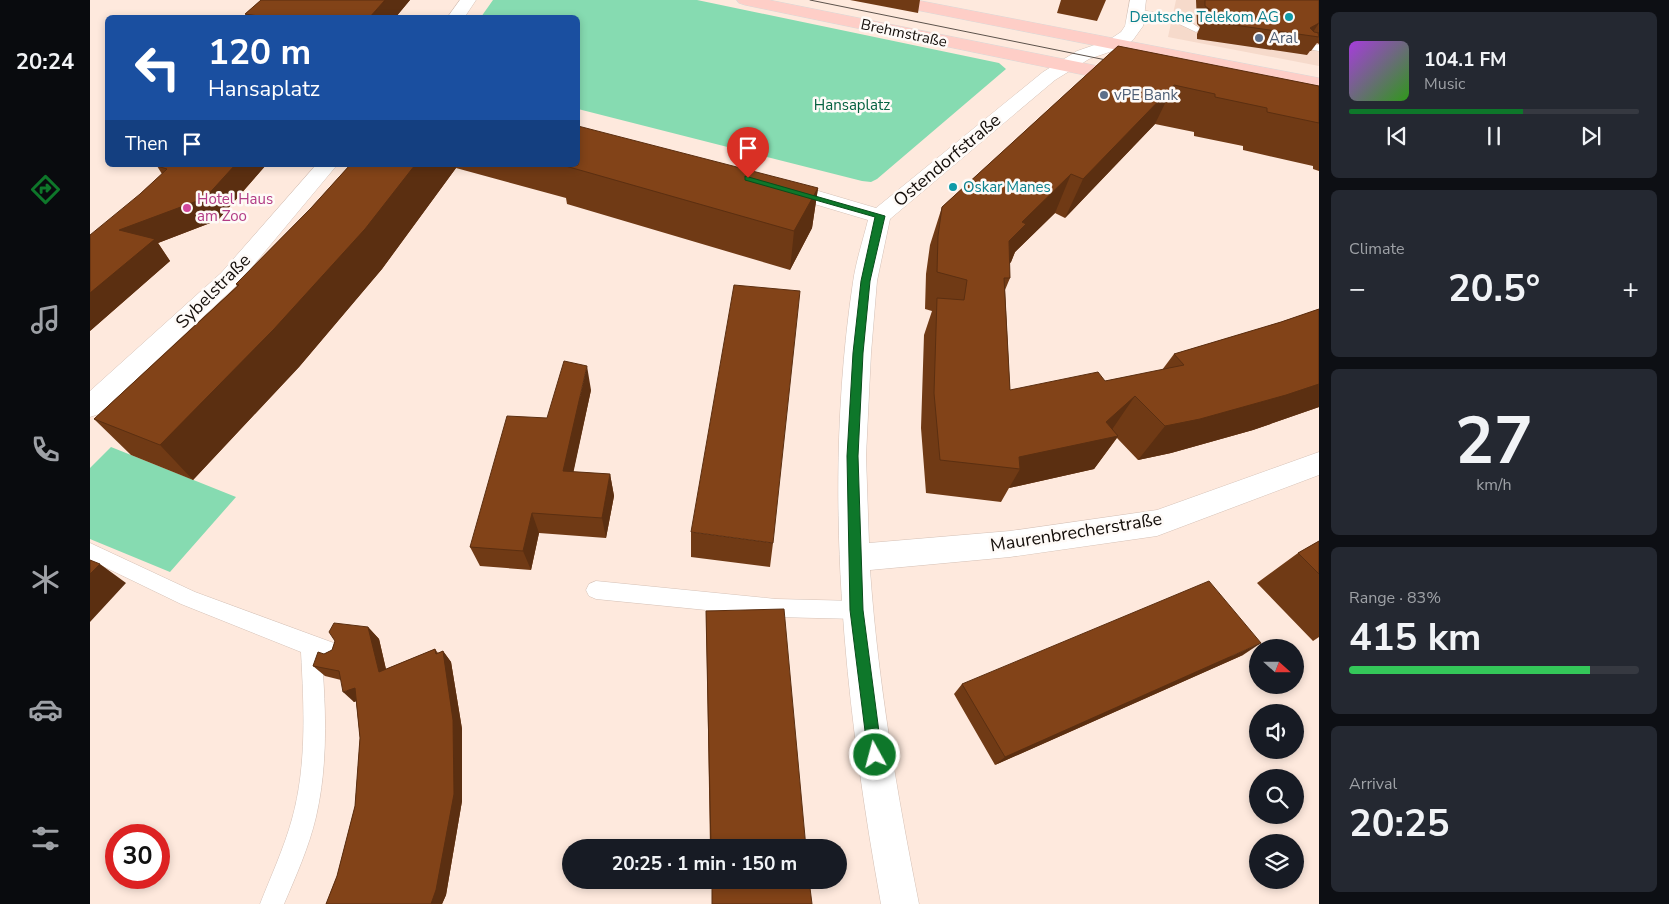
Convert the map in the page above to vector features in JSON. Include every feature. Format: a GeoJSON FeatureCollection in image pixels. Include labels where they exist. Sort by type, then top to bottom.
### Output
{"type":"FeatureCollection","features":[{"type":"Feature","properties":{"kind":"main road","name":"Brehmstraße"},"geometry":{"type":"LineString","coordinates":[[745,0],[1145,82]]}},
{"type":"Feature","properties":{"kind":"main road","name":"Brehmstraße"},"geometry":{"type":"LineString","coordinates":[[891,0],[1319,84]]}},
{"type":"Feature","properties":{"kind":"street"},"geometry":{"type":"LineString","coordinates":[[457,15],[468,0]]}},
{"type":"Feature","properties":{"kind":"street"},"geometry":{"type":"LineString","coordinates":[[1063,66],[1092,52],[1115,44],[1132,31],[1137,6]]}},
{"type":"Feature","properties":{"kind":"street","name":"Ostendorfstraße"},"geometry":{"type":"LineString","coordinates":[[900,904],[882,809],[857,610],[854,558],[852,456],[858,353],[865,281],[880,216],[1063,66]]}},
{"type":"Feature","properties":{"kind":"street","name":"Sybelstraße"},"geometry":{"type":"LineString","coordinates":[[90,407],[229,279],[325,167]]}},
{"type":"Feature","properties":{"kind":"street"},"geometry":{"type":"LineString","coordinates":[[767,184],[880,216]]}},
{"type":"Feature","properties":{"kind":"street","name":"Maurenbrecherstraße"},"geometry":{"type":"LineString","coordinates":[[854,558],[1010,544],[1157,523],[1319,463]]}},
{"type":"Feature","properties":{"kind":"lane"},"geometry":{"type":"LineString","coordinates":[[1137,6],[1180,20],[1196,29]]}},
{"type":"Feature","properties":{"kind":"lane"},"geometry":{"type":"LineString","coordinates":[[1306,46],[1319,48]]}},
{"type":"Feature","properties":{"kind":"lane"},"geometry":{"type":"LineString","coordinates":[[90,551],[188,598],[311,646],[335,653]]}},
{"type":"Feature","properties":{"kind":"lane"},"geometry":{"type":"LineString","coordinates":[[596,590],[776,608],[857,610]]}},
{"type":"Feature","properties":{"kind":"lane"},"geometry":{"type":"LineString","coordinates":[[272,904],[290,861],[304,817],[311,773],[314,686],[311,646]]}},
{"type":"Feature","properties":{"kind":"shaded area"},"geometry":{"type":"Polygon","coordinates":[[[1176,0],[1319,0],[1319,66],[1168,37],[1176,0]]]}},
{"type":"Feature","properties":{"kind":"green space","name":"Hansaplatz"},"geometry":{"type":"Polygon","coordinates":[[[493,0],[697,0],[999,63],[1006,69],[877,179],[871,182],[580,110],[580,15],[482,15],[493,0]]]}},
{"type":"Feature","properties":{"kind":"green space"},"geometry":{"type":"Polygon","coordinates":[[[111,447],[236,497],[170,572],[90,539],[90,468],[111,447]]]}},
{"type":"Feature","properties":{"kind":"building"},"geometry":{"type":"Polygon","coordinates":[[[261,0],[385,0],[372,15],[245,14],[261,0]]]}},
{"type":"Feature","properties":{"kind":"building","name":"Deutsche Telekom AG"},"geometry":{"type":"Polygon","coordinates":[[[1205,0],[1319,0],[1319,23],[1310,28],[1314,32],[1319,33],[1319,37],[1206,21],[1206,16],[1212,11],[1205,6],[1205,0]]]}},
{"type":"Feature","properties":{"kind":"building"},"geometry":{"type":"Polygon","coordinates":[[[1118,46],[1319,86],[1319,123],[1267,112],[1267,108],[1215,97],[1215,94],[1174,85],[1083,179],[1071,174],[1022,222],[1026,224],[1009,241],[1010,278],[1004,278],[1010,390],[1098,372],[1105,381],[1184,365],[1174,354],[1319,309],[1319,384],[1200,419],[1165,426],[1135,396],[1106,422],[1118,436],[1019,457],[1020,469],[940,460],[934,393],[937,298],[964,300],[967,280],[937,272],[938,236],[942,207],[1118,46]]]}},
{"type":"Feature","properties":{"kind":"building"},"geometry":{"type":"Polygon","coordinates":[[[580,127],[818,188],[794,231],[569,167],[580,167],[580,127]]]}},
{"type":"Feature","properties":{"kind":"building"},"geometry":{"type":"Polygon","coordinates":[[[160,167],[233,167],[205,198],[119,230],[155,239],[90,293],[90,235],[167,169],[160,167]]]}},
{"type":"Feature","properties":{"kind":"building"},"geometry":{"type":"Polygon","coordinates":[[[348,167],[413,167],[365,229],[274,329],[160,445],[94,419],[239,285],[236,284],[311,208],[348,167]]]}},
{"type":"Feature","properties":{"kind":"building"},"geometry":{"type":"Polygon","coordinates":[[[734,285],[800,291],[773,543],[691,532],[734,285]]]}},
{"type":"Feature","properties":{"kind":"building"},"geometry":{"type":"Polygon","coordinates":[[[564,361],[587,366],[563,471],[610,474],[602,518],[532,513],[523,551],[470,547],[507,416],[547,418],[564,361]]]}},
{"type":"Feature","properties":{"kind":"building"},"geometry":{"type":"Polygon","coordinates":[[[1319,541],[1319,574],[1298,553],[1319,541]]]}},
{"type":"Feature","properties":{"kind":"building"},"geometry":{"type":"Polygon","coordinates":[[[90,560],[100,564],[90,574],[90,560]]]}},
{"type":"Feature","properties":{"kind":"building"},"geometry":{"type":"Polygon","coordinates":[[[1209,581],[1258,639],[1249,639],[1249,648],[1005,757],[962,684],[1209,581]]]}},
{"type":"Feature","properties":{"kind":"building"},"geometry":{"type":"Polygon","coordinates":[[[784,609],[805,839],[711,839],[706,611],[784,609]]]}},
{"type":"Feature","properties":{"kind":"building"},"geometry":{"type":"Polygon","coordinates":[[[334,623],[368,627],[379,672],[435,649],[436,654],[443,651],[453,720],[454,794],[436,890],[431,904],[326,904],[337,876],[355,806],[360,738],[355,688],[343,692],[339,671],[313,666],[318,652],[324,654],[332,650],[335,641],[329,632],[334,623]]]}},
{"type":"Feature","properties":{"kind":"building"},"geometry":{"type":"Polygon","coordinates":[[[712,889],[810,889],[812,904],[712,904],[712,889]]]}},
{"type":"Feature","properties":{"kind":"tram line"},"geometry":{"type":"LineString","coordinates":[[810,0],[1116,62]]}},
{"type":"Feature","properties":{"kind":"place","name":"Deutsche Telekom AG"},"geometry":{"type":"Point","coordinates":[1289,17]}},
{"type":"Feature","properties":{"kind":"place","name":"Aral"},"geometry":{"type":"Point","coordinates":[1259,38]}},
{"type":"Feature","properties":{"kind":"place","name":"vPE Bank"},"geometry":{"type":"Point","coordinates":[1104,95]}},
{"type":"Feature","properties":{"kind":"place","name":"Oskar Manes"},"geometry":{"type":"Point","coordinates":[953,187]}},
{"type":"Feature","properties":{"kind":"place","name":"Hotel Haus am Zoo"},"geometry":{"type":"Point","coordinates":[187,208]}},
{"type":"Feature","properties":{"kind":"route"},"geometry":{"type":"LineString","coordinates":[[748,178],[880,216],[865,281],[858,353],[852,456],[857,610],[875,755]]}}]}
